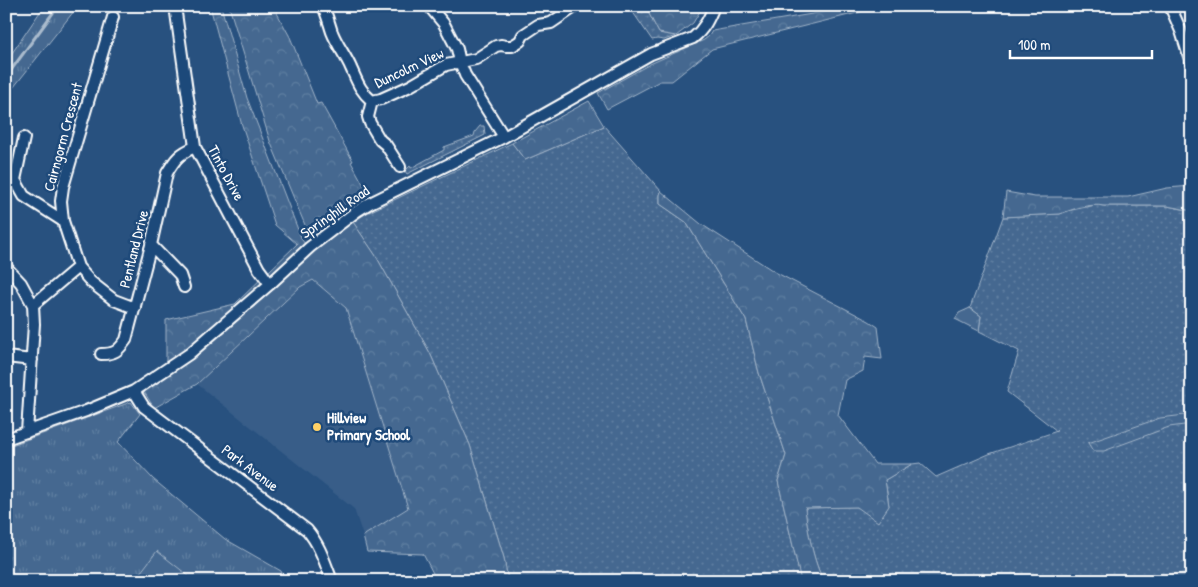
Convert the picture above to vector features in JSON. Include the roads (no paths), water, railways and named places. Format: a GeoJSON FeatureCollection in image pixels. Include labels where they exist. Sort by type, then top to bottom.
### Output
{"type":"FeatureCollection","features":[{"type":"Feature","properties":{"kind":"street","name":"Tinto Drive"},"geometry":{"type":"LineString","coordinates":[[170,6],[195,147],[259,269],[270,284]]}},
{"type":"Feature","properties":{"kind":"street","name":"Duncolm View"},"geometry":{"type":"LineString","coordinates":[[323,6],[330,21],[332,32],[351,67],[355,79],[364,94],[372,101]]}},
{"type":"Feature","properties":{"kind":"street","name":"Duncolm View"},"geometry":{"type":"LineString","coordinates":[[428,6],[444,24],[457,49],[466,75],[504,137]]}},
{"type":"Feature","properties":{"kind":"street","name":"Duncolm View"},"geometry":{"type":"LineString","coordinates":[[372,101],[410,86],[446,65],[476,58],[496,46],[512,46],[520,41],[523,35],[538,25],[552,23],[576,6]]}},
{"type":"Feature","properties":{"kind":"street","name":"Springhill Road"},"geometry":{"type":"LineString","coordinates":[[6,439],[86,411],[134,391],[189,354],[270,284],[310,246],[350,216],[370,203],[504,137],[652,54],[693,38],[699,34],[709,20],[714,6]]}},
{"type":"Feature","properties":{"kind":"street"},"geometry":{"type":"LineString","coordinates":[[1170,6],[1181,31],[1192,66]]}},
{"type":"Feature","properties":{"kind":"street","name":"Cairngorm Crescent"},"geometry":{"type":"LineString","coordinates":[[113,16],[106,34],[61,200],[63,221],[78,267],[91,282],[114,300],[135,308]]}},
{"type":"Feature","properties":{"kind":"street","name":"Duncolm View"},"geometry":{"type":"LineString","coordinates":[[372,101],[368,117],[370,123],[400,167]]}},
{"type":"Feature","properties":{"kind":"street"},"geometry":{"type":"LineString","coordinates":[[24,138],[15,180],[19,189],[24,196],[63,221]]}},
{"type":"Feature","properties":{"kind":"street","name":"Pentland Drive"},"geometry":{"type":"LineString","coordinates":[[101,354],[112,354],[126,340],[151,245],[167,173],[178,156],[184,151],[195,147]]}},
{"type":"Feature","properties":{"kind":"street"},"geometry":{"type":"LineString","coordinates":[[151,245],[180,275],[184,287]]}},
{"type":"Feature","properties":{"kind":"street"},"geometry":{"type":"LineString","coordinates":[[6,267],[21,283],[33,305],[34,324],[27,432]]}},
{"type":"Feature","properties":{"kind":"street"},"geometry":{"type":"LineString","coordinates":[[33,305],[78,267]]}},
{"type":"Feature","properties":{"kind":"street"},"geometry":{"type":"LineString","coordinates":[[6,357],[32,360]]}},
{"type":"Feature","properties":{"kind":"street","name":"Park Avenue"},"geometry":{"type":"LineString","coordinates":[[134,391],[144,406],[307,530],[319,547],[332,581]]}},
{"type":"Feature","properties":{"kind":"waterway"},"geometry":{"type":"LineString","coordinates":[[6,77],[58,6]]}},
{"type":"Feature","properties":{"kind":"place","name":"Hillview Primary School"},"geometry":{"type":"Point","coordinates":[317,427]}}]}
